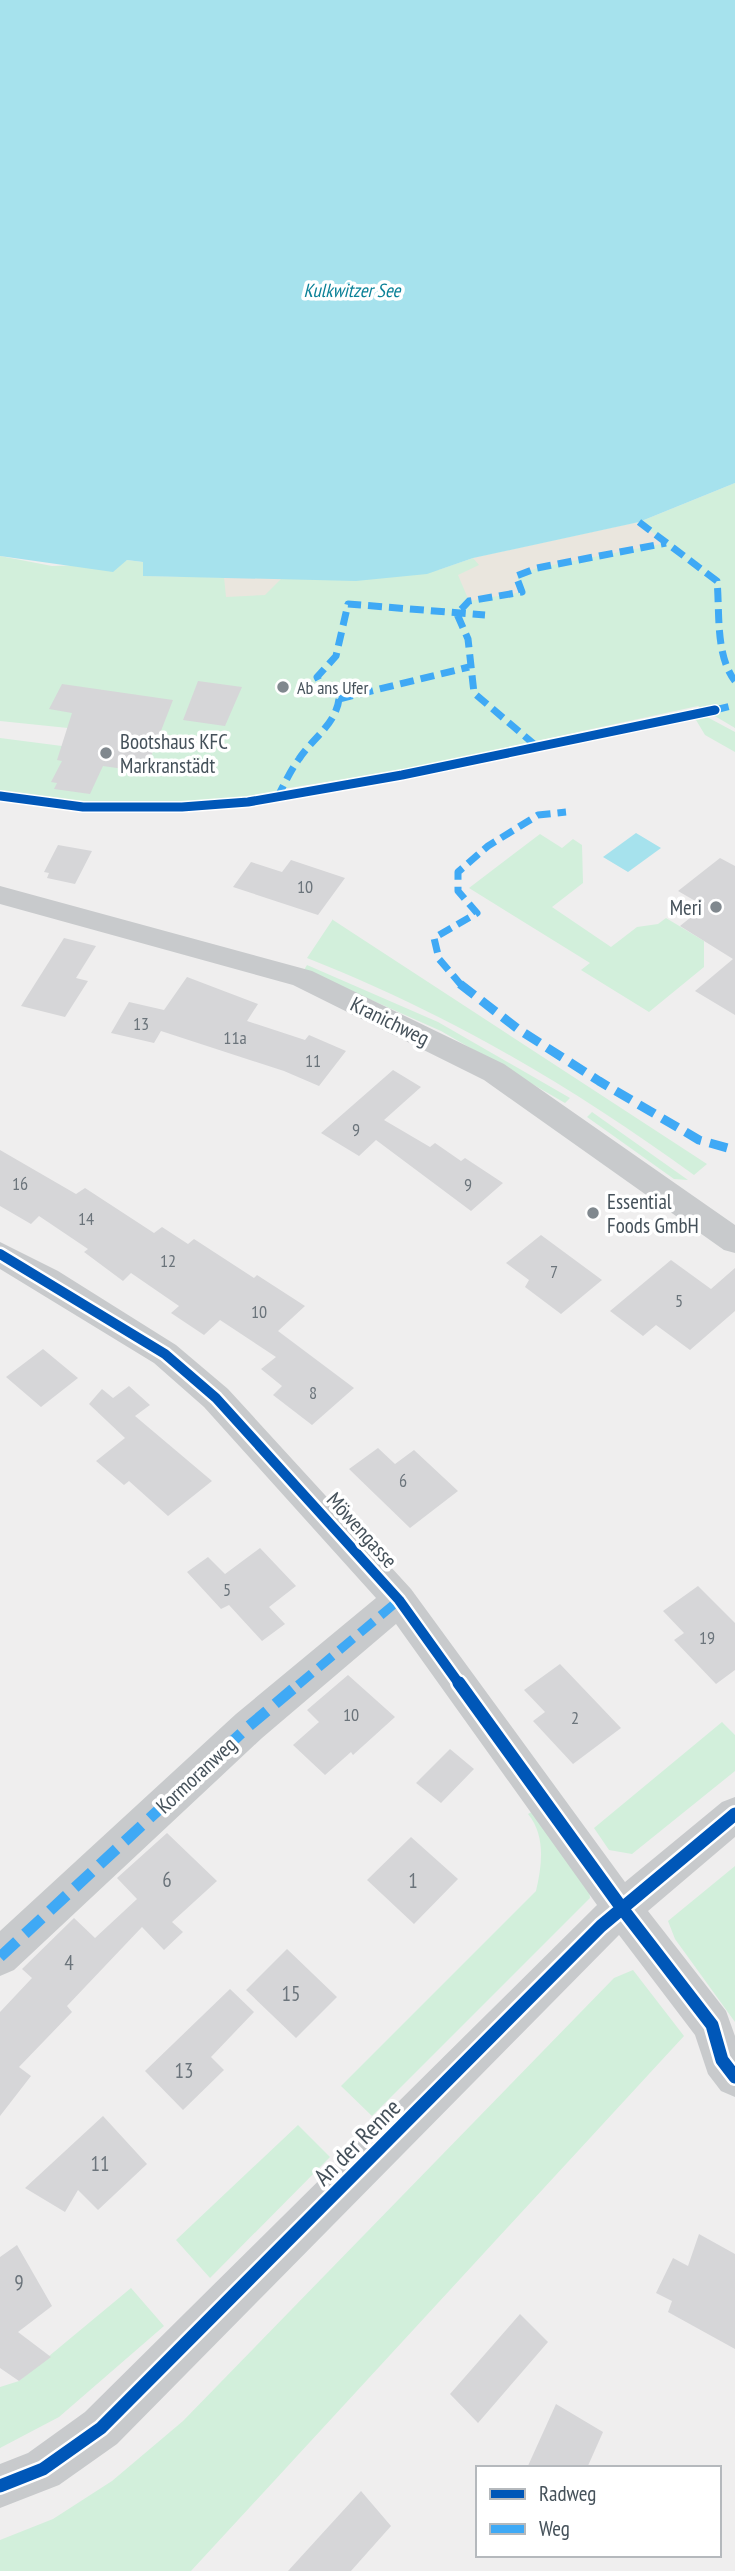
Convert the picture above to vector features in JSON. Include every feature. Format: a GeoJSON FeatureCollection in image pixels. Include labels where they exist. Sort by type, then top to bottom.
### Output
{"type":"FeatureCollection","features":[{"type":"Feature","properties":{"kind":"street","name":"Kranichweg"},"geometry":{"type":"LineString","coordinates":[[0,895],[303,978],[494,1072],[735,1241]]}},
{"type":"Feature","properties":{"kind":"street","name":"Möwengasse"},"geometry":{"type":"LineString","coordinates":[[0,1254],[47,1280],[164,1354],[206,1390],[399,1600],[621,1907],[712,2025],[722,2060],[735,2077]]}},
{"type":"Feature","properties":{"kind":"street","name":"Kormoranweg"},"geometry":{"type":"LineString","coordinates":[[0,1957],[249,1726],[399,1600]]}},
{"type":"Feature","properties":{"kind":"street","name":"An der Renne"},"geometry":{"type":"LineString","coordinates":[[0,2486],[43,2469],[101,2428],[621,1907],[735,1814]]}},
{"type":"Feature","properties":{"kind":"green space"},"geometry":{"type":"Polygon","coordinates":[[[735,483],[735,728],[698,706],[398,771],[282,789],[277,798],[242,802],[138,807],[69,804],[0,796],[0,738],[62,746],[68,728],[0,721],[0,556],[52,566],[120,564],[127,560],[143,562],[144,576],[308,579],[438,570],[473,558],[639,522],[735,483]]]}},
{"type":"Feature","properties":{"kind":"green space"},"geometry":{"type":"Polygon","coordinates":[[[707,717],[735,732],[735,752],[705,735],[696,720],[707,717]]]}},
{"type":"Feature","properties":{"kind":"green space"},"geometry":{"type":"Polygon","coordinates":[[[540,834],[562,848],[573,839],[582,845],[583,883],[552,907],[611,947],[637,927],[658,924],[666,918],[704,941],[704,967],[649,1012],[581,970],[590,963],[469,888],[540,834]]]}},
{"type":"Feature","properties":{"kind":"green space"},"geometry":{"type":"Polygon","coordinates":[[[333,919],[707,1164],[694,1175],[602,1111],[508,1054],[410,1003],[307,958],[333,919]]]}},
{"type":"Feature","properties":{"kind":"green space"},"geometry":{"type":"Polygon","coordinates":[[[307,965],[438,1022],[570,1098],[565,1103],[441,1031],[304,970],[307,965]]]}},
{"type":"Feature","properties":{"kind":"green space"},"geometry":{"type":"Polygon","coordinates":[[[592,1112],[688,1180],[674,1179],[587,1117],[592,1112]]]}},
{"type":"Feature","properties":{"kind":"green space"},"geometry":{"type":"Polygon","coordinates":[[[722,1722],[735,1735],[735,1771],[632,1854],[609,1850],[594,1828],[722,1722]]]}},
{"type":"Feature","properties":{"kind":"green space"},"geometry":{"type":"Polygon","coordinates":[[[542,1806],[587,1870],[590,1898],[372,2116],[341,2086],[536,1891],[541,1861],[540,1841],[528,1814],[542,1806]]]}},
{"type":"Feature","properties":{"kind":"green space"},"geometry":{"type":"Polygon","coordinates":[[[735,1866],[735,2022],[675,1939],[668,1921],[735,1866]]]}},
{"type":"Feature","properties":{"kind":"green space"},"geometry":{"type":"Polygon","coordinates":[[[633,1970],[684,2036],[191,2571],[0,2571],[0,2540],[53,2519],[112,2481],[183,2421],[614,1978],[633,1970]]]}},
{"type":"Feature","properties":{"kind":"green space"},"geometry":{"type":"Polygon","coordinates":[[[298,2125],[330,2157],[210,2278],[176,2240],[298,2125]]]}},
{"type":"Feature","properties":{"kind":"green space"},"geometry":{"type":"Polygon","coordinates":[[[131,2288],[164,2326],[59,2417],[0,2448],[0,2387],[19,2381],[131,2288]]]}},
{"type":"Feature","properties":{"kind":"sand"},"geometry":{"type":"Polygon","coordinates":[[[639,522],[666,543],[537,568],[517,576],[522,592],[469,601],[458,575],[479,565],[473,558],[639,522]]]}},
{"type":"Feature","properties":{"kind":"sand"},"geometry":{"type":"Polygon","coordinates":[[[224,577],[282,578],[265,595],[226,597],[224,577]]]}},
{"type":"Feature","properties":{"kind":"water","name":"Kulkwitzer See"},"geometry":{"type":"Polygon","coordinates":[[[0,0],[735,0],[735,483],[639,522],[473,558],[427,574],[356,581],[143,576],[143,562],[127,560],[113,572],[0,556],[0,0]]]}},
{"type":"Feature","properties":{"kind":"water"},"geometry":{"type":"Polygon","coordinates":[[[636,833],[661,848],[628,872],[603,857],[636,833]]]}},
{"type":"Feature","properties":{"kind":"building"},"geometry":{"type":"Polygon","coordinates":[[[198,681],[242,687],[225,726],[183,720],[198,681]]]}},
{"type":"Feature","properties":{"kind":"building"},"geometry":{"type":"Polygon","coordinates":[[[62,684],[173,700],[145,772],[103,766],[90,794],[54,789],[57,783],[51,782],[62,761],[57,760],[72,713],[49,709],[62,684]]]}},
{"type":"Feature","properties":{"kind":"building"},"geometry":{"type":"Polygon","coordinates":[[[58,845],[92,851],[75,884],[47,878],[49,873],[44,872],[58,845]]]}},
{"type":"Feature","properties":{"kind":"building","name":"Meri"},"geometry":{"type":"Polygon","coordinates":[[[720,858],[735,866],[735,1015],[695,991],[733,959],[680,926],[701,909],[694,905],[697,902],[678,891],[720,858]]]}},
{"type":"Feature","properties":{"kind":"building"},"geometry":{"type":"Polygon","coordinates":[[[291,860],[345,878],[318,915],[233,887],[251,862],[282,872],[291,860]]]}},
{"type":"Feature","properties":{"kind":"building"},"geometry":{"type":"Polygon","coordinates":[[[64,938],[96,946],[76,978],[88,981],[65,1017],[21,1006],[64,938]]]}},
{"type":"Feature","properties":{"kind":"building"},"geometry":{"type":"Polygon","coordinates":[[[187,977],[258,1004],[247,1021],[305,1040],[309,1035],[346,1051],[319,1086],[284,1071],[161,1031],[154,1043],[111,1033],[129,1002],[164,1010],[187,977]]]}},
{"type":"Feature","properties":{"kind":"building"},"geometry":{"type":"Polygon","coordinates":[[[393,1070],[421,1087],[384,1120],[430,1147],[435,1143],[461,1161],[465,1158],[503,1183],[471,1211],[376,1140],[359,1156],[321,1133],[393,1070]]]}},
{"type":"Feature","properties":{"kind":"building"},"geometry":{"type":"Polygon","coordinates":[[[0,1150],[76,1194],[85,1188],[154,1233],[162,1227],[188,1244],[194,1239],[254,1278],[257,1275],[305,1306],[278,1331],[354,1388],[312,1425],[273,1395],[282,1386],[261,1369],[276,1357],[220,1320],[204,1335],[171,1313],[179,1306],[131,1273],[123,1281],[84,1252],[88,1249],[39,1216],[31,1224],[0,1206],[0,1150]]]}},
{"type":"Feature","properties":{"kind":"building"},"geometry":{"type":"Polygon","coordinates":[[[541,1235],[602,1280],[561,1314],[525,1287],[529,1280],[506,1263],[541,1235]]]}},
{"type":"Feature","properties":{"kind":"building"},"geometry":{"type":"Polygon","coordinates":[[[671,1260],[711,1289],[735,1268],[735,1311],[690,1350],[656,1325],[643,1336],[610,1311],[671,1260]]]}},
{"type":"Feature","properties":{"kind":"building"},"geometry":{"type":"Polygon","coordinates":[[[43,1349],[78,1378],[41,1407],[6,1377],[43,1349]]]}},
{"type":"Feature","properties":{"kind":"building"},"geometry":{"type":"Polygon","coordinates":[[[129,1386],[150,1405],[135,1416],[212,1481],[168,1516],[129,1481],[124,1485],[96,1461],[125,1438],[89,1404],[102,1389],[113,1398],[129,1386]]]}},
{"type":"Feature","properties":{"kind":"building"},"geometry":{"type":"Polygon","coordinates":[[[378,1448],[395,1464],[414,1450],[458,1491],[410,1528],[349,1469],[378,1448]]]}},
{"type":"Feature","properties":{"kind":"building"},"geometry":{"type":"Polygon","coordinates":[[[260,1548],[296,1586],[269,1607],[285,1624],[262,1641],[229,1605],[221,1609],[187,1572],[208,1557],[225,1574],[260,1548]]]}},
{"type":"Feature","properties":{"kind":"building"},"geometry":{"type":"Polygon","coordinates":[[[698,1586],[735,1623],[735,1670],[716,1684],[674,1640],[684,1633],[663,1611],[698,1586]]]}},
{"type":"Feature","properties":{"kind":"building"},"geometry":{"type":"Polygon","coordinates":[[[560,1664],[621,1728],[573,1764],[533,1721],[545,1712],[524,1690],[560,1664]]]}},
{"type":"Feature","properties":{"kind":"building"},"geometry":{"type":"Polygon","coordinates":[[[348,1675],[395,1717],[353,1755],[351,1752],[325,1775],[293,1745],[319,1722],[307,1710],[348,1675]]]}},
{"type":"Feature","properties":{"kind":"building"},"geometry":{"type":"Polygon","coordinates":[[[450,1749],[474,1769],[441,1803],[416,1783],[450,1749]]]}},
{"type":"Feature","properties":{"kind":"building"},"geometry":{"type":"Polygon","coordinates":[[[167,1833],[217,1881],[172,1922],[183,1932],[164,1950],[142,1927],[67,2006],[72,2012],[19,2067],[31,2076],[0,2116],[0,2012],[32,1978],[22,1969],[74,1918],[95,1938],[137,1899],[117,1878],[167,1833]]]}},
{"type":"Feature","properties":{"kind":"building"},"geometry":{"type":"Polygon","coordinates":[[[411,1837],[458,1879],[414,1924],[367,1880],[411,1837]]]}},
{"type":"Feature","properties":{"kind":"building"},"geometry":{"type":"Polygon","coordinates":[[[287,1949],[337,1997],[296,2038],[246,1990],[287,1949]]]}},
{"type":"Feature","properties":{"kind":"building"},"geometry":{"type":"Polygon","coordinates":[[[230,1989],[254,2012],[211,2057],[224,2070],[183,2110],[145,2071],[230,1989]]]}},
{"type":"Feature","properties":{"kind":"building"},"geometry":{"type":"Polygon","coordinates":[[[103,2116],[147,2164],[98,2210],[78,2190],[65,2212],[25,2188],[103,2116]]]}},
{"type":"Feature","properties":{"kind":"building"},"geometry":{"type":"Polygon","coordinates":[[[699,2234],[735,2254],[735,2349],[668,2312],[672,2301],[656,2293],[673,2258],[688,2266],[699,2234]]]}},
{"type":"Feature","properties":{"kind":"building"},"geometry":{"type":"Polygon","coordinates":[[[17,2245],[52,2306],[18,2332],[51,2357],[19,2381],[0,2368],[0,2257],[17,2245]]]}},
{"type":"Feature","properties":{"kind":"building"},"geometry":{"type":"Polygon","coordinates":[[[520,2314],[548,2342],[478,2423],[450,2394],[520,2314]]]}},
{"type":"Feature","properties":{"kind":"building"},"geometry":{"type":"Polygon","coordinates":[[[556,2404],[603,2432],[588,2466],[528,2466],[556,2404]]]}},
{"type":"Feature","properties":{"kind":"building"},"geometry":{"type":"Polygon","coordinates":[[[361,2491],[391,2526],[351,2571],[288,2571],[361,2491]]]}},
{"type":"Feature","properties":{"kind":"marked path"},"geometry":{"type":"LineString","coordinates":[[639,522],[717,581],[725,663],[735,681]]}},
{"type":"Feature","properties":{"kind":"marked path"},"geometry":{"type":"LineString","coordinates":[[535,745],[474,693],[468,639],[457,614],[469,601],[522,592],[516,576],[537,568],[666,543]]}},
{"type":"Feature","properties":{"kind":"marked path"},"geometry":{"type":"LineString","coordinates":[[277,798],[299,758],[338,707],[339,699],[324,690],[317,677],[336,656],[348,604],[485,615]]}},
{"type":"Feature","properties":{"kind":"marked path"},"geometry":{"type":"LineString","coordinates":[[339,699],[404,682],[418,682],[436,674],[469,667]]}},
{"type":"Feature","properties":{"kind":"marked path"},"geometry":{"type":"LineString","coordinates":[[715,710],[735,705]]}},
{"type":"Feature","properties":{"kind":"marked path"},"geometry":{"type":"LineString","coordinates":[[566,812],[538,815],[488,846],[458,872],[458,891],[477,913],[434,938],[439,959],[455,979],[482,1003],[558,1056],[699,1140],[735,1150]]}},
{"type":"Feature","properties":{"kind":"marked path"},"geometry":{"type":"LineString","coordinates":[[0,1957],[249,1726],[399,1600]]}},
{"type":"Feature","properties":{"kind":"cycle path"},"geometry":{"type":"LineString","coordinates":[[0,796],[83,807],[182,807],[248,802],[402,775],[715,710]]}},
{"type":"Feature","properties":{"kind":"cycle path"},"geometry":{"type":"LineString","coordinates":[[0,1254],[47,1280],[165,1354],[216,1398],[399,1600],[621,1907],[712,2025],[722,2060],[735,2077]]}},
{"type":"Feature","properties":{"kind":"cycle path"},"geometry":{"type":"LineString","coordinates":[[0,2486],[43,2469],[101,2428],[601,1926],[735,1814]]}},
{"type":"Feature","properties":{"kind":"place","name":"Ab ans Ufer"},"geometry":{"type":"Point","coordinates":[283,687]}},
{"type":"Feature","properties":{"kind":"place","name":"Bootshaus KFC Markranstädt"},"geometry":{"type":"Point","coordinates":[106,753]}},
{"type":"Feature","properties":{"kind":"place","name":"Meri"},"geometry":{"type":"Point","coordinates":[716,907]}},
{"type":"Feature","properties":{"kind":"place","name":"Essential Foods GmbH"},"geometry":{"type":"Point","coordinates":[593,1213]}}]}
